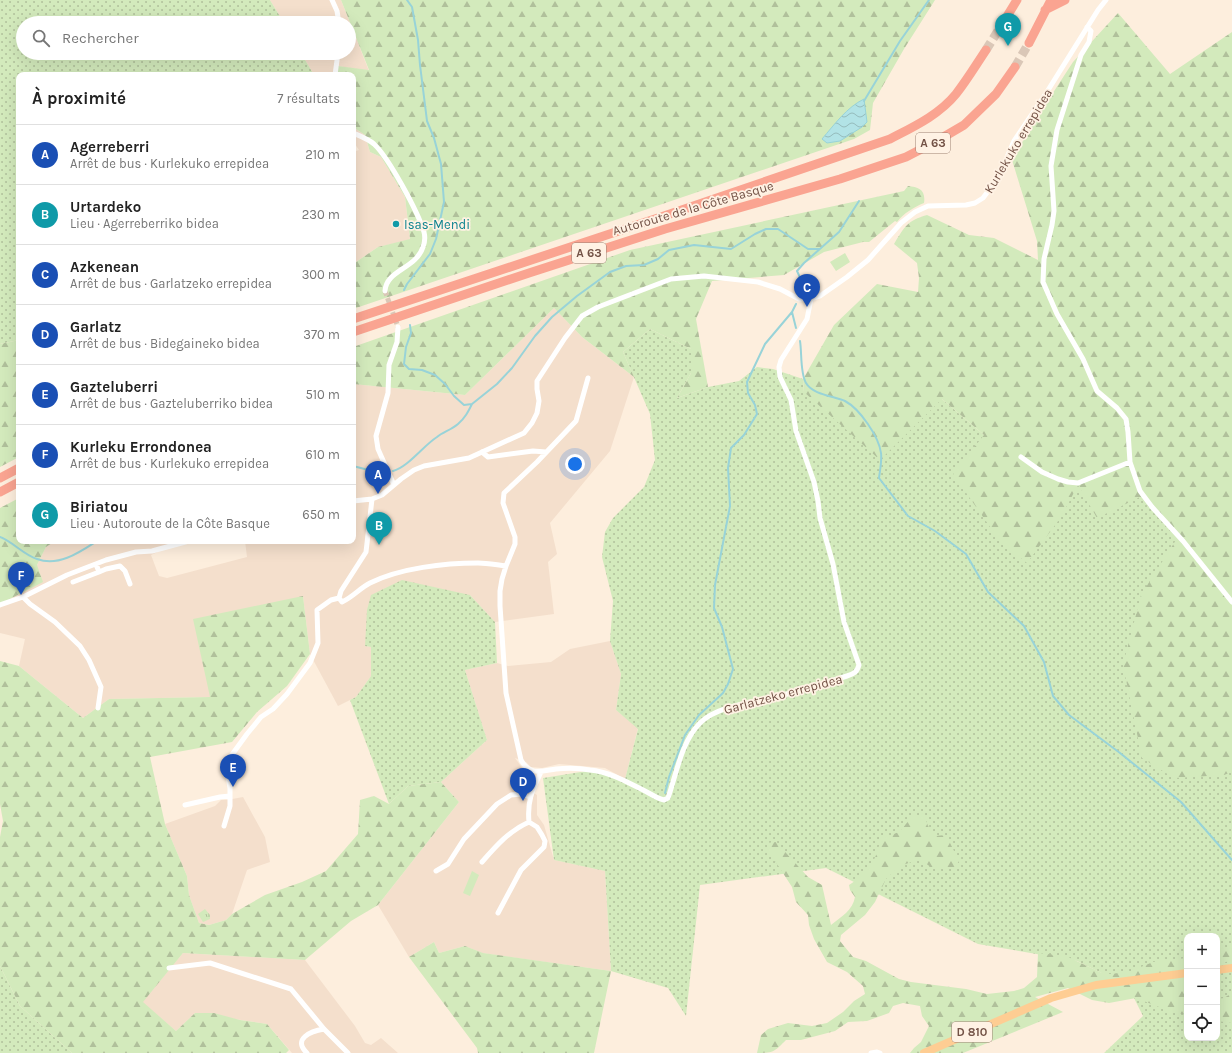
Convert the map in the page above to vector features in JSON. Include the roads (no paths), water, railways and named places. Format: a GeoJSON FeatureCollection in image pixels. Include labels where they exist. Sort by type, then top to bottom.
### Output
{"type":"FeatureCollection","features":[{"type":"Feature","properties":{"kind":"highway"},"geometry":{"type":"LineString","coordinates":[[1007,16],[1009,0]]}},
{"type":"Feature","properties":{"kind":"highway"},"geometry":{"type":"LineString","coordinates":[[1001,26],[1017,0]]}},
{"type":"Feature","properties":{"kind":"highway"},"geometry":{"type":"LineString","coordinates":[[1029,43],[1051,0]]}},
{"type":"Feature","properties":{"kind":"highway"},"geometry":{"type":"LineString","coordinates":[[1046,10],[1065,0]]}},
{"type":"Feature","properties":{"kind":"highway","name":"Autoroute de la Côte Basque"},"geometry":{"type":"LineString","coordinates":[[356,318],[669,215],[890,140],[916,126],[944,106],[956,95],[986,50]]}},
{"type":"Feature","properties":{"kind":"highway","name":"Autoroute de la Côte Basque"},"geometry":{"type":"LineString","coordinates":[[356,331],[535,270],[657,231],[840,179],[906,157],[935,142],[964,124],[996,94],[1015,68]]}},
{"type":"Feature","properties":{"kind":"highway"},"geometry":{"type":"LineString","coordinates":[[0,478],[16,470]]}},
{"type":"Feature","properties":{"kind":"highway"},"geometry":{"type":"LineString","coordinates":[[0,492],[16,484]]}},
{"type":"Feature","properties":{"kind":"main road"},"geometry":{"type":"LineString","coordinates":[[1220,970],[1232,968]]}},
{"type":"Feature","properties":{"kind":"main road","name":"D 810"},"geometry":{"type":"LineString","coordinates":[[924,1053],[1051,998],[1096,985],[1184,974]]}},
{"type":"Feature","properties":{"kind":"street"},"geometry":{"type":"LineString","coordinates":[[332,0],[338,16]]}},
{"type":"Feature","properties":{"kind":"street","name":"Kurlekuko errepidea"},"geometry":{"type":"LineString","coordinates":[[811,299],[820,296],[868,260],[901,223],[915,212],[928,206],[966,205],[975,203],[983,198],[998,178],[1014,141],[1045,95],[1098,10],[1106,0]]}},
{"type":"Feature","properties":{"kind":"street"},"geometry":{"type":"LineString","coordinates":[[1087,27],[1091,31],[1089,42],[1081,55],[1068,94],[1057,130],[1052,159],[1051,166],[1054,211],[1044,259],[1044,282],[1057,314],[1084,359],[1097,390],[1117,408],[1126,419],[1130,462],[1140,491],[1232,602]]}},
{"type":"Feature","properties":{"kind":"street"},"geometry":{"type":"LineString","coordinates":[[335,72],[337,60]]}},
{"type":"Feature","properties":{"kind":"street"},"geometry":{"type":"LineString","coordinates":[[356,134],[366,138],[379,149],[408,196],[424,232],[425,240],[419,255],[414,261],[392,276],[387,282],[385,291]]}},
{"type":"Feature","properties":{"kind":"street"},"geometry":{"type":"LineString","coordinates":[[356,501],[372,499],[386,493],[407,474],[424,466],[459,461],[469,458],[524,433],[532,423],[537,413],[539,401],[536,389],[538,381],[565,338],[582,316],[598,307],[671,279],[704,276],[758,282],[780,289],[799,299],[811,299]]}},
{"type":"Feature","properties":{"kind":"street","name":"Garlatzeko errepidea"},"geometry":{"type":"LineString","coordinates":[[541,772],[568,768],[598,771],[620,778],[664,800],[668,798],[686,746],[695,729],[708,716],[725,709],[782,695],[854,674],[857,670],[859,665],[844,622],[833,564],[820,518],[814,482],[796,431],[791,400],[780,377],[779,367],[781,360],[807,319],[811,299]]}},
{"type":"Feature","properties":{"kind":"street"},"geometry":{"type":"LineString","coordinates":[[394,485],[378,449],[376,436],[388,393],[389,365],[397,342],[398,327]]}},
{"type":"Feature","properties":{"kind":"street"},"geometry":{"type":"LineString","coordinates":[[529,822],[528,812],[530,797],[541,772],[531,770],[524,765],[521,760],[506,692],[500,591],[506,566],[515,544],[515,537],[503,504],[504,493],[537,462],[576,421],[588,378]]}},
{"type":"Feature","properties":{"kind":"street"},"geometry":{"type":"LineString","coordinates":[[482,452],[488,457],[533,451],[546,452]]}},
{"type":"Feature","properties":{"kind":"street"},"geometry":{"type":"LineString","coordinates":[[1021,457],[1042,472],[1058,479],[1078,483],[1130,462]]}},
{"type":"Feature","properties":{"kind":"street"},"geometry":{"type":"LineString","coordinates":[[339,598],[341,591],[366,552],[372,499]]}},
{"type":"Feature","properties":{"kind":"street"},"geometry":{"type":"LineString","coordinates":[[0,605],[23,598],[67,575],[96,564],[136,552],[152,551],[178,544]]}},
{"type":"Feature","properties":{"kind":"street"},"geometry":{"type":"LineString","coordinates":[[339,598],[342,602],[349,599],[370,582],[400,572],[439,565],[479,563],[506,566]]}},
{"type":"Feature","properties":{"kind":"street"},"geometry":{"type":"LineString","coordinates":[[96,564],[99,572]]}},
{"type":"Feature","properties":{"kind":"street"},"geometry":{"type":"LineString","coordinates":[[73,582],[106,569],[120,566],[125,571],[130,584]]}},
{"type":"Feature","properties":{"kind":"street"},"geometry":{"type":"LineString","coordinates":[[23,598],[55,622],[80,646],[101,687],[98,708]]}},
{"type":"Feature","properties":{"kind":"street"},"geometry":{"type":"LineString","coordinates":[[224,826],[230,806],[230,788],[227,770],[231,756],[261,717],[273,710],[287,694],[310,663],[318,644],[317,610],[331,600],[339,598]]}},
{"type":"Feature","properties":{"kind":"street"},"geometry":{"type":"LineString","coordinates":[[436,870],[448,864],[464,839],[497,804],[510,796],[521,794],[530,797]]}},
{"type":"Feature","properties":{"kind":"street"},"geometry":{"type":"LineString","coordinates":[[185,805],[210,798],[230,796]]}},
{"type":"Feature","properties":{"kind":"street"},"geometry":{"type":"LineString","coordinates":[[482,862],[499,842],[520,826],[529,822]]}},
{"type":"Feature","properties":{"kind":"street"},"geometry":{"type":"LineString","coordinates":[[498,913],[521,870],[544,847],[545,841],[542,835],[537,827],[529,822]]}},
{"type":"Feature","properties":{"kind":"street"},"geometry":{"type":"LineString","coordinates":[[169,968],[210,963],[290,989],[324,1029],[348,1053]]}},
{"type":"Feature","properties":{"kind":"street"},"geometry":{"type":"LineString","coordinates":[[307,1053],[300,1044],[301,1040],[306,1035],[314,1031],[324,1029]]}},
{"type":"Feature","properties":{"kind":"street"},"geometry":{"type":"LineString","coordinates":[[871,1053],[880,1053]]}},
{"type":"Feature","properties":{"kind":"water"},"geometry":{"type":"Polygon","coordinates":[[[864,99],[867,122],[862,127],[840,141],[827,143],[822,139],[846,111],[864,99]]]}},
{"type":"Feature","properties":{"kind":"waterway"},"geometry":{"type":"LineString","coordinates":[[404,290],[430,254],[436,239],[444,202],[441,164],[434,138],[427,121],[418,40],[412,7],[407,0]]}},
{"type":"Feature","properties":{"kind":"waterway"},"geometry":{"type":"LineString","coordinates":[[864,101],[900,41],[929,0]]}},
{"type":"Feature","properties":{"kind":"waterway"},"geometry":{"type":"LineString","coordinates":[[803,294],[805,290],[797,271],[839,232],[859,201]]}},
{"type":"Feature","properties":{"kind":"waterway"},"geometry":{"type":"LineString","coordinates":[[410,325],[411,333],[406,347],[404,364],[409,369],[422,370],[435,375],[464,405],[472,404],[497,384],[512,368],[535,336],[552,317],[577,296],[610,272],[626,266],[644,265],[658,259],[669,250],[694,245],[731,249],[766,229],[778,229],[808,249],[820,249]]}},
{"type":"Feature","properties":{"kind":"waterway"},"geometry":{"type":"LineString","coordinates":[[796,304],[792,312],[796,328]]}},
{"type":"Feature","properties":{"kind":"waterway"},"geometry":{"type":"LineString","coordinates":[[665,793],[669,777],[685,735],[699,715],[723,693],[733,669],[722,627],[714,608],[715,585],[730,506],[728,468],[731,448],[744,435],[757,414],[755,405],[748,393],[747,382],[765,344],[792,312]]}},
{"type":"Feature","properties":{"kind":"waterway"},"geometry":{"type":"LineString","coordinates":[[800,341],[802,368],[806,383],[809,387],[819,393],[845,401],[857,410],[877,439],[881,453],[879,478],[908,516],[935,531],[966,554],[988,592],[1024,626],[1044,662],[1053,696],[1069,715],[1120,753],[1181,802],[1232,860]]}},
{"type":"Feature","properties":{"kind":"waterway"},"geometry":{"type":"LineString","coordinates":[[393,471],[399,469],[410,461],[439,435],[458,424],[468,412],[472,404]]}},
{"type":"Feature","properties":{"kind":"waterway"},"geometry":{"type":"LineString","coordinates":[[356,467],[384,474]]}},
{"type":"Feature","properties":{"kind":"waterway"},"geometry":{"type":"LineString","coordinates":[[0,537],[32,557],[45,561],[61,560],[84,550],[93,544]]}},
{"type":"Feature","properties":{"kind":"tunnel"},"geometry":{"type":"LineString","coordinates":[[986,50],[1001,26]]}},
{"type":"Feature","properties":{"kind":"tunnel"},"geometry":{"type":"LineString","coordinates":[[1015,67],[1029,43]]}},
{"type":"Feature","properties":{"kind":"tunnel"},"geometry":{"type":"LineString","coordinates":[[385,291],[398,327]]}},
{"type":"Feature","properties":{"kind":"place","name":"Biriatou"},"geometry":{"type":"Point","coordinates":[1008,46]}},
{"type":"Feature","properties":{"kind":"place","name":"Isas-Mendi"},"geometry":{"type":"Point","coordinates":[396,224]}},
{"type":"Feature","properties":{"kind":"place","name":"Azkenean"},"geometry":{"type":"Point","coordinates":[807,307]}},
{"type":"Feature","properties":{"kind":"place","name":"Agerreberri"},"geometry":{"type":"Point","coordinates":[378,494]}},
{"type":"Feature","properties":{"kind":"place","name":"Urtardeko"},"geometry":{"type":"Point","coordinates":[379,545]}},
{"type":"Feature","properties":{"kind":"place","name":"Kurleku Errondonea"},"geometry":{"type":"Point","coordinates":[21,595]}},
{"type":"Feature","properties":{"kind":"place","name":"Gazteluberri"},"geometry":{"type":"Point","coordinates":[233,787]}},
{"type":"Feature","properties":{"kind":"place","name":"Garlatz"},"geometry":{"type":"Point","coordinates":[523,801]}}]}
